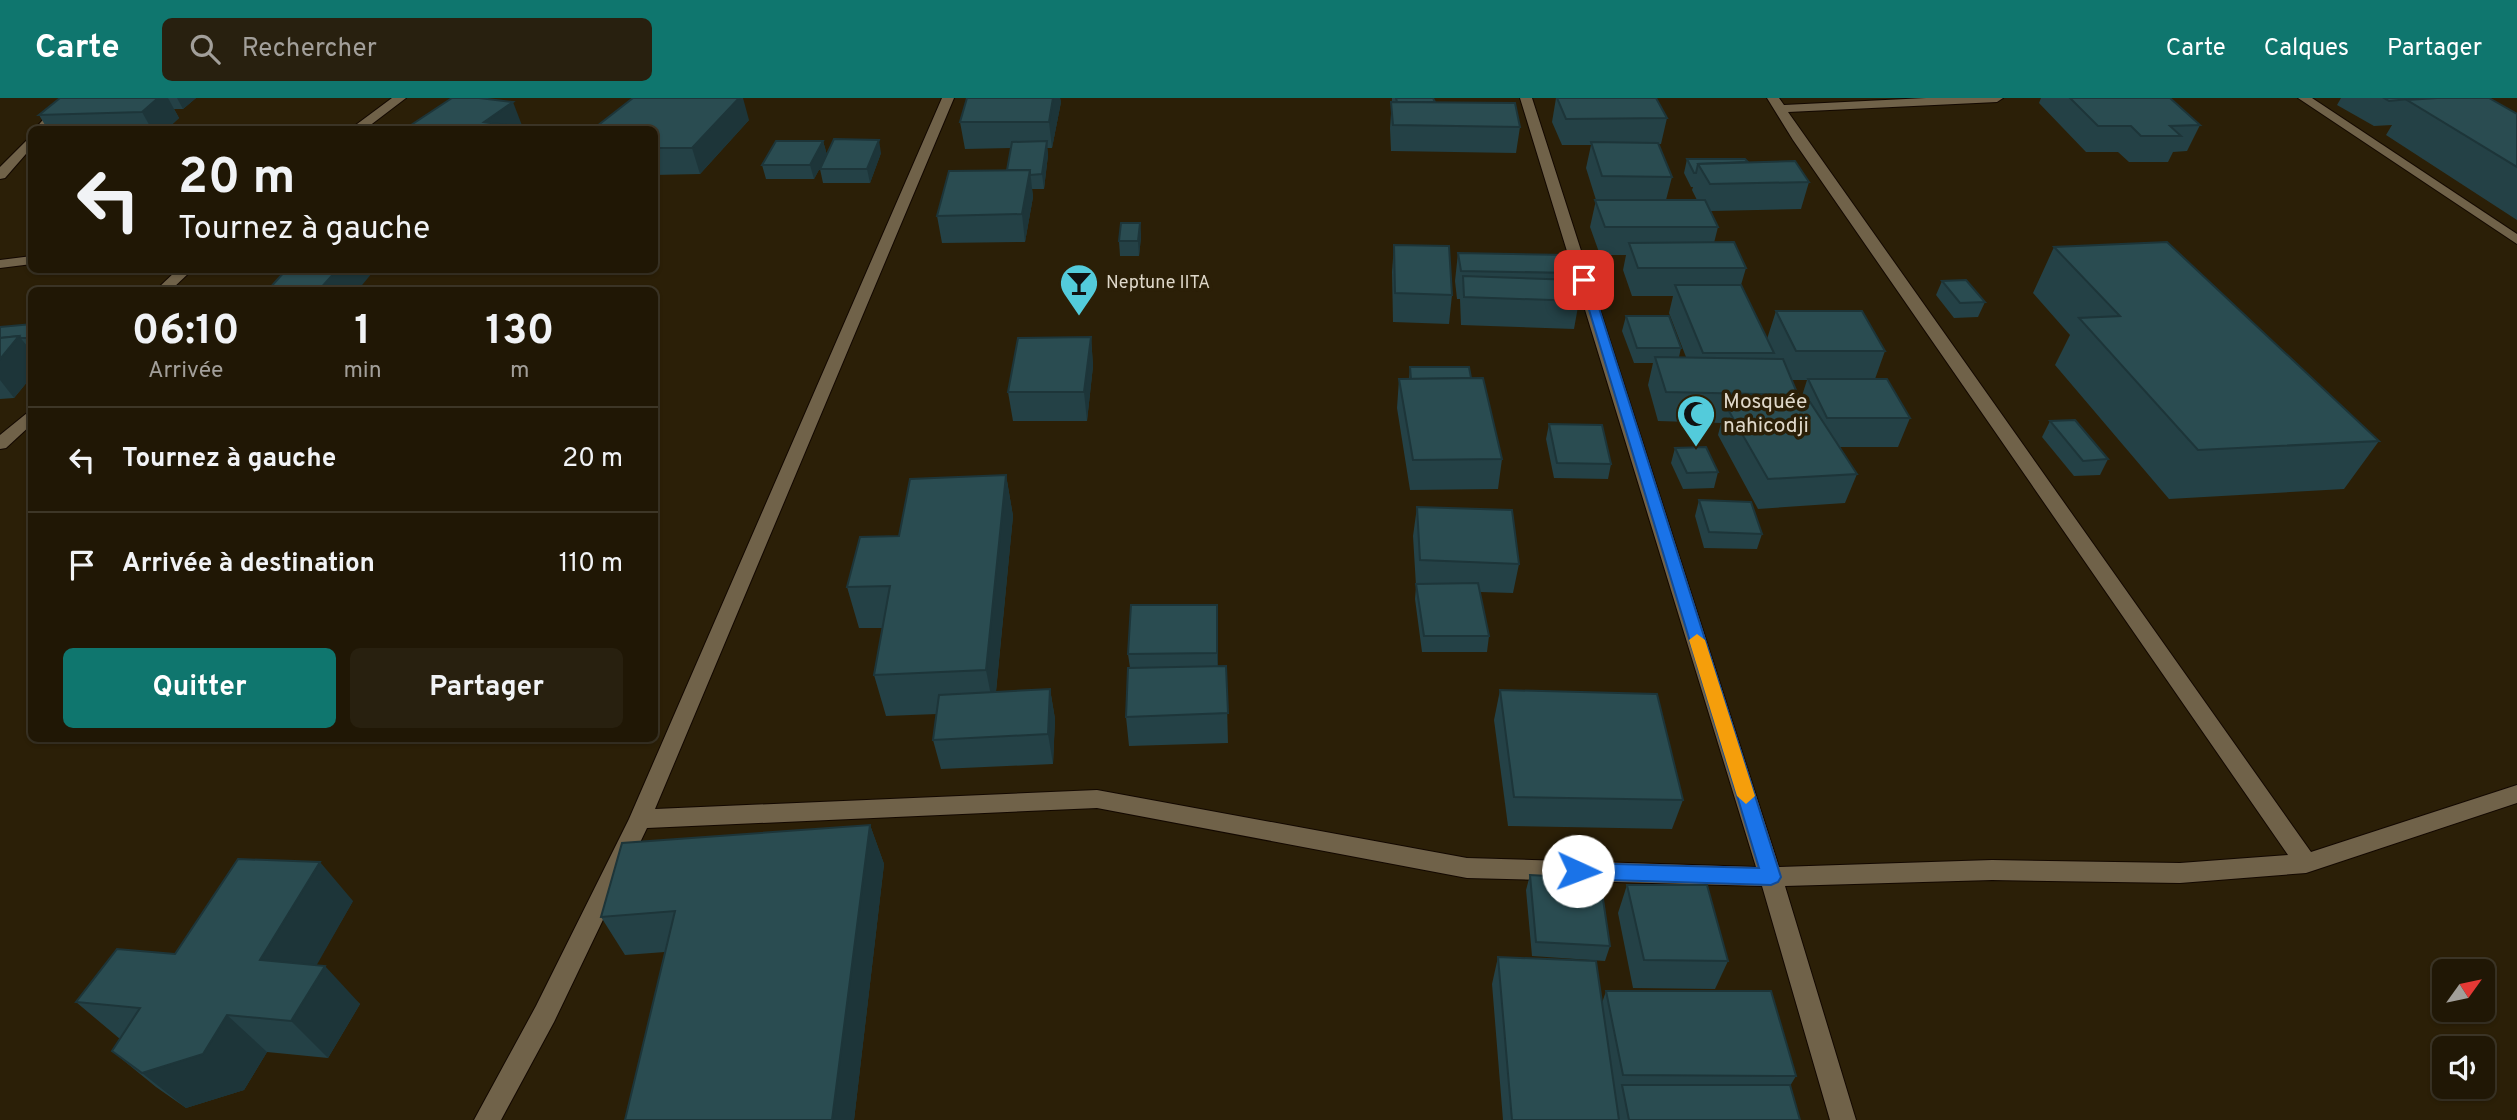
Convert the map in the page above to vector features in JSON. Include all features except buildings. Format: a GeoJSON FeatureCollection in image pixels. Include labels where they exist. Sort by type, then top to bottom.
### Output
{"type":"FeatureCollection","features":[{"type":"Feature","properties":{"kind":"street"},"geometry":{"type":"LineString","coordinates":[[44,126],[69,98]]}},
{"type":"Feature","properties":{"kind":"street"},"geometry":{"type":"LineString","coordinates":[[361,126],[400,98]]}},
{"type":"Feature","properties":{"kind":"street"},"geometry":{"type":"LineString","coordinates":[[487,1120],[545,1014],[640,818],[948,98]]}},
{"type":"Feature","properties":{"kind":"street"},"geometry":{"type":"LineString","coordinates":[[1526,98],[1771,877],[1843,1120]]}},
{"type":"Feature","properties":{"kind":"street"},"geometry":{"type":"LineString","coordinates":[[1777,104],[1997,98]]}},
{"type":"Feature","properties":{"kind":"street"},"geometry":{"type":"LineString","coordinates":[[2304,98],[2517,240]]}},
{"type":"Feature","properties":{"kind":"street"},"geometry":{"type":"LineString","coordinates":[[1777,104],[2306,863]]}},
{"type":"Feature","properties":{"kind":"street"},"geometry":{"type":"LineString","coordinates":[[0,175],[28,144]]}},
{"type":"Feature","properties":{"kind":"street"},"geometry":{"type":"LineString","coordinates":[[0,264],[28,260]]}},
{"type":"Feature","properties":{"kind":"street"},"geometry":{"type":"LineString","coordinates":[[166,287],[182,273]]}},
{"type":"Feature","properties":{"kind":"street"},"geometry":{"type":"LineString","coordinates":[[0,444],[28,418]]}},
{"type":"Feature","properties":{"kind":"street"},"geometry":{"type":"LineString","coordinates":[[640,818],[1097,799],[1467,868],[1771,877],[1992,870],[2180,873],[2306,863],[2517,794]]}},
{"type":"Feature","properties":{"kind":"slow traffic"},"geometry":{"type":"LineString","coordinates":[[1697,640],[1746,796]]}},
{"type":"Feature","properties":{"kind":"place","name":"Neptune IITA"},"geometry":{"type":"Point","coordinates":[1079,317]}},
{"type":"Feature","properties":{"kind":"place","name":"Mosquée nahicodji"},"geometry":{"type":"Point","coordinates":[1696,448]}},
{"type":"Feature","properties":{"kind":"route"},"geometry":{"type":"LineString","coordinates":[[1578,871],[1771,877],[1584,280]]}}]}
